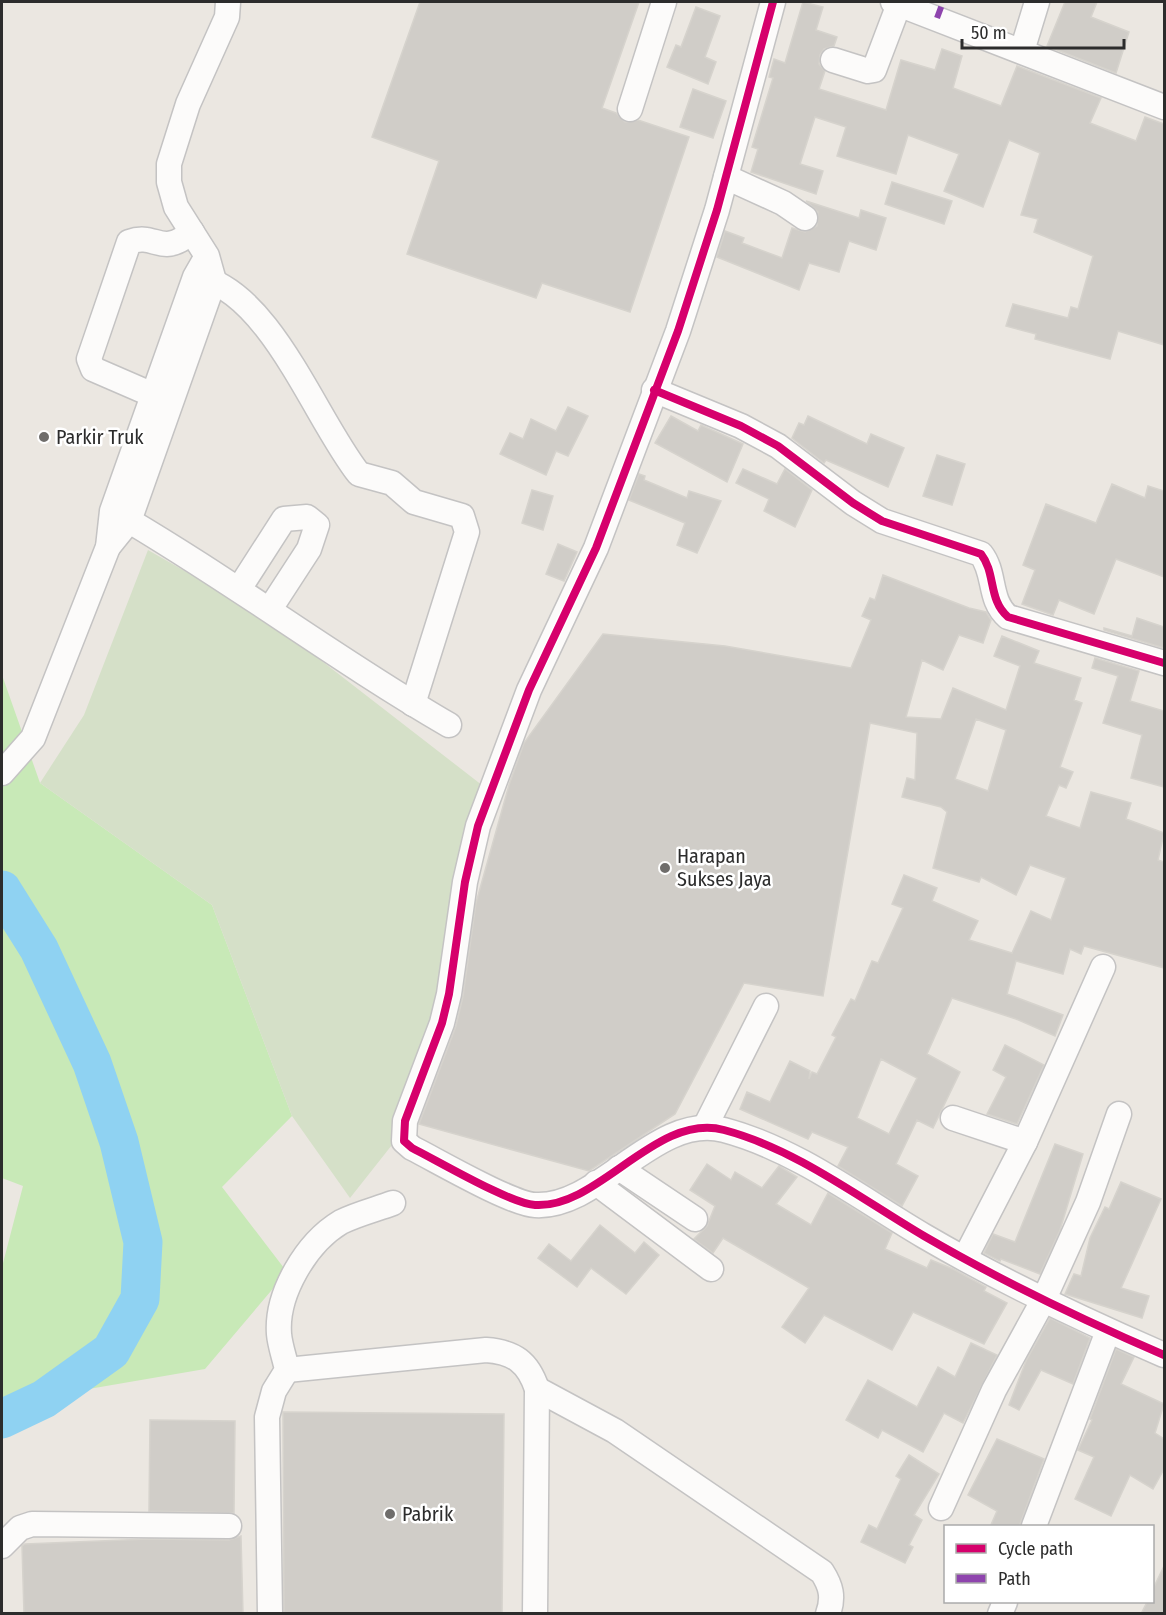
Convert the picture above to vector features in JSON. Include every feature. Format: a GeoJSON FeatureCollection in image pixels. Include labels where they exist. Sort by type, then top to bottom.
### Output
{"type":"FeatureCollection","features":[{"type":"Feature","properties":{"kind":"street"},"geometry":{"type":"LineString","coordinates":[[2,773],[33,738],[120,516],[204,279],[207,256],[176,207],[169,182],[170,164],[188,104],[228,17],[228,2]]}},
{"type":"Feature","properties":{"kind":"street"},"geometry":{"type":"LineString","coordinates":[[630,109],[664,2]]}},
{"type":"Feature","properties":{"kind":"street"},"geometry":{"type":"LineString","coordinates":[[773,2],[697,275],[596,549],[529,690],[478,826],[465,882],[450,994],[403,1134],[404,1142],[520,1202],[532,1205],[559,1202],[596,1183],[673,1134],[705,1127],[723,1129],[790,1156],[965,1258],[1108,1331],[1164,1355]]}},
{"type":"Feature","properties":{"kind":"street"},"geometry":{"type":"LineString","coordinates":[[1022,51],[1037,2]]}},
{"type":"Feature","properties":{"kind":"street"},"geometry":{"type":"LineString","coordinates":[[833,60],[868,71],[874,70],[897,3],[940,10],[1022,51],[1164,107]]}},
{"type":"Feature","properties":{"kind":"street"},"geometry":{"type":"LineString","coordinates":[[726,177],[783,202],[805,218]]}},
{"type":"Feature","properties":{"kind":"street"},"geometry":{"type":"LineString","coordinates":[[153,395],[93,369],[89,359],[129,242],[138,239],[170,245],[178,243],[192,232]]}},
{"type":"Feature","properties":{"kind":"street"},"geometry":{"type":"LineString","coordinates":[[120,516],[153,395],[204,279]]}},
{"type":"Feature","properties":{"kind":"street"},"geometry":{"type":"LineString","coordinates":[[204,279],[238,298],[295,368],[358,474],[392,483],[414,502],[462,516],[466,523],[467,532],[412,704]]}},
{"type":"Feature","properties":{"kind":"street"},"geometry":{"type":"LineString","coordinates":[[654,390],[741,426],[778,446],[853,503],[882,521],[981,554],[986,560],[996,604],[1008,617],[1164,663]]}},
{"type":"Feature","properties":{"kind":"street"},"geometry":{"type":"LineString","coordinates":[[120,516],[239,589],[412,704],[449,724]]}},
{"type":"Feature","properties":{"kind":"street"},"geometry":{"type":"LineString","coordinates":[[239,589],[284,519],[307,517],[317,525],[309,549],[270,609]]}},
{"type":"Feature","properties":{"kind":"street"},"geometry":{"type":"LineString","coordinates":[[965,1258],[1025,1142],[1103,967]]}},
{"type":"Feature","properties":{"kind":"street"},"geometry":{"type":"LineString","coordinates":[[705,1127],[766,1006]]}},
{"type":"Feature","properties":{"kind":"street"},"geometry":{"type":"LineString","coordinates":[[941,1508],[989,1401],[1044,1299],[1088,1202],[1119,1114]]}},
{"type":"Feature","properties":{"kind":"street"},"geometry":{"type":"LineString","coordinates":[[953,1118],[1025,1142]]}},
{"type":"Feature","properties":{"kind":"street"},"geometry":{"type":"LineString","coordinates":[[619,1167],[695,1219]]}},
{"type":"Feature","properties":{"kind":"street"},"geometry":{"type":"LineString","coordinates":[[596,1183],[711,1269]]}},
{"type":"Feature","properties":{"kind":"street"},"geometry":{"type":"LineString","coordinates":[[270,1614],[267,1417],[274,1391],[287,1370],[279,1334],[281,1308],[301,1262],[320,1240],[341,1222],[393,1203]]}},
{"type":"Feature","properties":{"kind":"street"},"geometry":{"type":"LineString","coordinates":[[1035,1525],[1108,1331]]}},
{"type":"Feature","properties":{"kind":"street"},"geometry":{"type":"LineString","coordinates":[[287,1370],[486,1350],[503,1351],[520,1359],[531,1372],[537,1389],[535,1614]]}},
{"type":"Feature","properties":{"kind":"street"},"geometry":{"type":"LineString","coordinates":[[537,1389],[615,1431],[822,1572],[830,1584],[833,1602],[828,1614]]}},
{"type":"Feature","properties":{"kind":"street"},"geometry":{"type":"LineString","coordinates":[[2,1546],[20,1528],[32,1524],[229,1526]]}},
{"type":"Feature","properties":{"kind":"green space"},"geometry":{"type":"Polygon","coordinates":[[[148,550],[265,617],[487,789],[422,1107],[350,1198],[292,1116],[212,905],[40,783],[84,715],[148,550]]]}},
{"type":"Feature","properties":{"kind":"green space"},"geometry":{"type":"Polygon","coordinates":[[[2,675],[40,783],[212,905],[292,1116],[222,1187],[287,1272],[205,1369],[48,1396],[2,1418],[2,1267],[23,1186],[2,1178],[2,675]]]}},
{"type":"Feature","properties":{"kind":"building"},"geometry":{"type":"Polygon","coordinates":[[[420,2],[639,2],[602,108],[616,113],[625,122],[638,120],[689,137],[630,312],[542,283],[536,298],[407,254],[439,161],[372,137],[420,2]]]}},
{"type":"Feature","properties":{"kind":"building"},"geometry":{"type":"Polygon","coordinates":[[[803,2],[823,7],[816,30],[837,37],[834,46],[824,49],[820,55],[819,64],[825,71],[819,89],[886,110],[901,60],[935,70],[942,49],[962,56],[953,88],[1001,106],[1017,66],[1101,98],[1090,123],[1136,141],[1145,117],[1164,124],[1164,345],[1118,331],[1110,359],[1035,339],[1036,334],[1006,326],[1013,304],[1068,318],[1071,307],[1078,309],[1093,256],[1034,232],[1038,219],[1021,215],[1040,153],[1009,140],[983,207],[944,191],[959,154],[908,135],[896,174],[837,156],[846,127],[815,117],[800,164],[823,171],[816,194],[751,172],[758,149],[752,147],[773,78],[769,77],[774,59],[785,63],[803,2]]]}},
{"type":"Feature","properties":{"kind":"building"},"geometry":{"type":"Polygon","coordinates":[[[1065,2],[1097,2],[1091,17],[1129,32],[1116,73],[1047,46],[1065,2]]]}},
{"type":"Feature","properties":{"kind":"building"},"geometry":{"type":"Polygon","coordinates":[[[696,7],[720,16],[705,57],[716,62],[708,84],[667,67],[676,45],[681,47],[696,7]]]}},
{"type":"Feature","properties":{"kind":"building"},"geometry":{"type":"Polygon","coordinates":[[[693,89],[726,101],[713,138],[680,127],[693,89]]]}},
{"type":"Feature","properties":{"kind":"building"},"geometry":{"type":"Polygon","coordinates":[[[892,182],[952,201],[944,224],[885,204],[892,182]]]}},
{"type":"Feature","properties":{"kind":"building"},"geometry":{"type":"Polygon","coordinates":[[[806,201],[859,218],[861,210],[886,218],[876,250],[849,241],[839,272],[809,263],[799,290],[717,257],[725,231],[744,238],[742,243],[782,258],[792,228],[805,232],[817,226],[818,212],[806,201]]]}},
{"type":"Feature","properties":{"kind":"building"},"geometry":{"type":"Polygon","coordinates":[[[568,407],[588,416],[568,456],[556,451],[546,475],[500,454],[510,433],[523,439],[531,419],[556,431],[568,407]]]}},
{"type":"Feature","properties":{"kind":"building"},"geometry":{"type":"Polygon","coordinates":[[[671,416],[698,431],[701,425],[743,444],[727,482],[655,443],[671,416]]]}},
{"type":"Feature","properties":{"kind":"building"},"geometry":{"type":"Polygon","coordinates":[[[808,416],[867,444],[871,434],[904,448],[888,487],[826,460],[824,463],[792,438],[799,423],[804,425],[808,416]]]}},
{"type":"Feature","properties":{"kind":"building"},"geometry":{"type":"Polygon","coordinates":[[[937,455],[965,464],[952,505],[923,496],[937,455]]]}},
{"type":"Feature","properties":{"kind":"building"},"geometry":{"type":"Polygon","coordinates":[[[743,469],[777,484],[785,469],[812,490],[795,527],[764,511],[769,499],[736,483],[743,469]]]}},
{"type":"Feature","properties":{"kind":"building"},"geometry":{"type":"Polygon","coordinates":[[[639,474],[645,476],[644,480],[687,498],[689,491],[721,501],[697,553],[677,545],[685,523],[629,500],[639,474]]]}},
{"type":"Feature","properties":{"kind":"building"},"geometry":{"type":"Polygon","coordinates":[[[1112,484],[1145,498],[1148,486],[1164,491],[1164,577],[1116,559],[1094,614],[1059,600],[1053,615],[1022,604],[1035,570],[1023,565],[1046,504],[1096,523],[1112,484]]]}},
{"type":"Feature","properties":{"kind":"building"},"geometry":{"type":"Polygon","coordinates":[[[532,490],[553,496],[543,530],[522,523],[532,490]]]}},
{"type":"Feature","properties":{"kind":"building"},"geometry":{"type":"Polygon","coordinates":[[[558,544],[577,552],[564,581],[546,574],[558,544]]]}},
{"type":"Feature","properties":{"kind":"building","name":"Harapan Sukses Jaya"},"geometry":{"type":"Polygon","coordinates":[[[883,575],[969,608],[986,612],[991,620],[983,643],[959,635],[943,670],[922,660],[906,717],[941,719],[953,688],[1006,710],[1020,666],[994,656],[1002,636],[1039,651],[1034,663],[1081,678],[1074,700],[1082,703],[1060,767],[1073,772],[1066,788],[1059,785],[1046,816],[1080,828],[1091,792],[1131,803],[1126,819],[1164,833],[1158,860],[1164,862],[1164,968],[1084,946],[1081,954],[1070,949],[1063,974],[1016,961],[1007,994],[1063,1015],[1055,1036],[1016,1019],[952,998],[927,1054],[960,1072],[933,1128],[917,1120],[896,1164],[918,1176],[902,1206],[838,1166],[848,1147],[812,1132],[808,1139],[740,1109],[747,1092],[770,1102],[790,1061],[810,1071],[809,1079],[812,1072],[817,1074],[836,1037],[832,1035],[851,999],[855,1001],[872,961],[878,963],[903,908],[892,904],[904,875],[937,888],[932,901],[978,921],[969,940],[1012,953],[1031,911],[1051,920],[1066,878],[1030,865],[1016,895],[981,877],[979,882],[933,868],[947,812],[941,807],[902,797],[907,778],[915,780],[917,733],[870,723],[823,996],[744,983],[675,1114],[589,1171],[419,1124],[456,1026],[463,996],[476,903],[509,785],[524,743],[603,634],[725,646],[851,668],[871,620],[862,616],[870,598],[875,600],[883,575]],[[976,719],[955,779],[988,791],[1006,730],[976,719]],[[881,1059],[857,1118],[889,1134],[917,1078],[881,1059]]]}},
{"type":"Feature","properties":{"kind":"building"},"geometry":{"type":"Polygon","coordinates":[[[1137,618],[1164,627],[1164,648],[1104,630],[1104,628],[1132,636],[1137,618]]]}},
{"type":"Feature","properties":{"kind":"building"},"geometry":{"type":"Polygon","coordinates":[[[1095,658],[1139,671],[1130,701],[1164,711],[1164,787],[1131,778],[1142,735],[1103,723],[1118,676],[1092,668],[1095,658]]]}},
{"type":"Feature","properties":{"kind":"building"},"geometry":{"type":"Polygon","coordinates":[[[1005,1045],[1044,1065],[1017,1124],[987,1114],[1006,1077],[993,1070],[1005,1045]]]}},
{"type":"Feature","properties":{"kind":"building"},"geometry":{"type":"Polygon","coordinates":[[[1055,1144],[1083,1154],[1060,1230],[1040,1274],[1001,1259],[1000,1261],[984,1253],[993,1234],[1015,1242],[1055,1144]]]}},
{"type":"Feature","properties":{"kind":"building"},"geometry":{"type":"Polygon","coordinates":[[[707,1164],[731,1180],[735,1172],[762,1188],[779,1166],[797,1177],[776,1204],[811,1225],[828,1193],[892,1233],[885,1249],[927,1268],[931,1260],[953,1269],[986,1287],[984,1291],[1007,1303],[984,1344],[913,1312],[892,1350],[824,1315],[805,1343],[782,1327],[809,1288],[723,1238],[713,1253],[694,1239],[707,1226],[715,1206],[690,1190],[707,1164]]]}},
{"type":"Feature","properties":{"kind":"building"},"geometry":{"type":"Polygon","coordinates":[[[1121,1182],[1161,1199],[1121,1288],[1149,1296],[1142,1318],[1065,1294],[1074,1274],[1081,1276],[1090,1238],[1105,1207],[1109,1209],[1121,1182]]]}},
{"type":"Feature","properties":{"kind":"building"},"geometry":{"type":"Polygon","coordinates":[[[600,1225],[635,1253],[644,1242],[659,1255],[626,1294],[591,1268],[577,1287],[538,1258],[549,1244],[571,1261],[600,1225]]]}},
{"type":"Feature","properties":{"kind":"building"},"geometry":{"type":"Polygon","coordinates":[[[1050,1318],[1090,1338],[1073,1384],[1041,1370],[1019,1410],[1009,1405],[1026,1361],[1050,1318]]]}},
{"type":"Feature","properties":{"kind":"building"},"geometry":{"type":"Polygon","coordinates":[[[971,1343],[997,1355],[963,1423],[944,1413],[923,1452],[882,1430],[878,1438],[846,1420],[868,1380],[917,1407],[938,1367],[955,1377],[971,1343]]]}},
{"type":"Feature","properties":{"kind":"building"},"geometry":{"type":"Polygon","coordinates":[[[1116,1349],[1134,1357],[1121,1384],[1164,1404],[1155,1433],[1164,1439],[1164,1469],[1153,1489],[1130,1475],[1111,1516],[1075,1499],[1094,1457],[1078,1450],[1092,1420],[1090,1419],[1116,1349]]]}},
{"type":"Feature","properties":{"kind":"building","name":"Pabrik"},"geometry":{"type":"Polygon","coordinates":[[[283,1412],[504,1414],[502,1614],[284,1614],[283,1412]]]}},
{"type":"Feature","properties":{"kind":"building"},"geometry":{"type":"Polygon","coordinates":[[[150,1420],[235,1421],[234,1513],[149,1511],[150,1420]]]}},
{"type":"Feature","properties":{"kind":"building"},"geometry":{"type":"Polygon","coordinates":[[[997,1439],[1044,1459],[1020,1525],[991,1525],[997,1511],[968,1495],[997,1439]]]}},
{"type":"Feature","properties":{"kind":"building"},"geometry":{"type":"Polygon","coordinates":[[[909,1455],[939,1474],[914,1515],[922,1520],[909,1545],[913,1547],[905,1563],[861,1542],[869,1525],[877,1529],[901,1479],[896,1476],[909,1455]]]}},
{"type":"Feature","properties":{"kind":"building"},"geometry":{"type":"Polygon","coordinates":[[[241,1536],[243,1614],[24,1614],[22,1546],[25,1544],[149,1539],[229,1540],[241,1536]]]}},
{"type":"Feature","properties":{"kind":"building"},"geometry":{"type":"Polygon","coordinates":[[[1164,1566],[1164,1614],[1141,1614],[1146,1603],[1154,1603],[1154,1587],[1164,1566]]]}},
{"type":"Feature","properties":{"kind":"waterway"},"geometry":{"type":"LineString","coordinates":[[2,890],[39,949],[92,1063],[119,1142],[143,1242],[140,1299],[111,1351],[44,1399],[2,1419]]}},
{"type":"Feature","properties":{"kind":"marked path"},"geometry":{"type":"LineString","coordinates":[[937,18],[943,2]]}},
{"type":"Feature","properties":{"kind":"cycle path"},"geometry":{"type":"LineString","coordinates":[[773,2],[717,210],[678,331],[596,548],[529,690],[478,826],[465,882],[449,994],[442,1023],[405,1121],[404,1141],[412,1148],[492,1190],[509,1198],[535,1205],[559,1202],[582,1192],[651,1147],[675,1135],[699,1128],[724,1130],[777,1149],[827,1176],[924,1236],[983,1269],[1073,1314],[1164,1355]]}},
{"type":"Feature","properties":{"kind":"cycle path"},"geometry":{"type":"LineString","coordinates":[[654,390],[741,426],[778,446],[853,503],[882,521],[981,554],[989,569],[997,603],[1008,617],[1164,663]]}},
{"type":"Feature","properties":{"kind":"place","name":"Parkir Truk"},"geometry":{"type":"Point","coordinates":[44,437]}},
{"type":"Feature","properties":{"kind":"place","name":"Harapan Sukses Jaya"},"geometry":{"type":"Point","coordinates":[665,868]}},
{"type":"Feature","properties":{"kind":"place","name":"Pabrik"},"geometry":{"type":"Point","coordinates":[390,1514]}}]}
